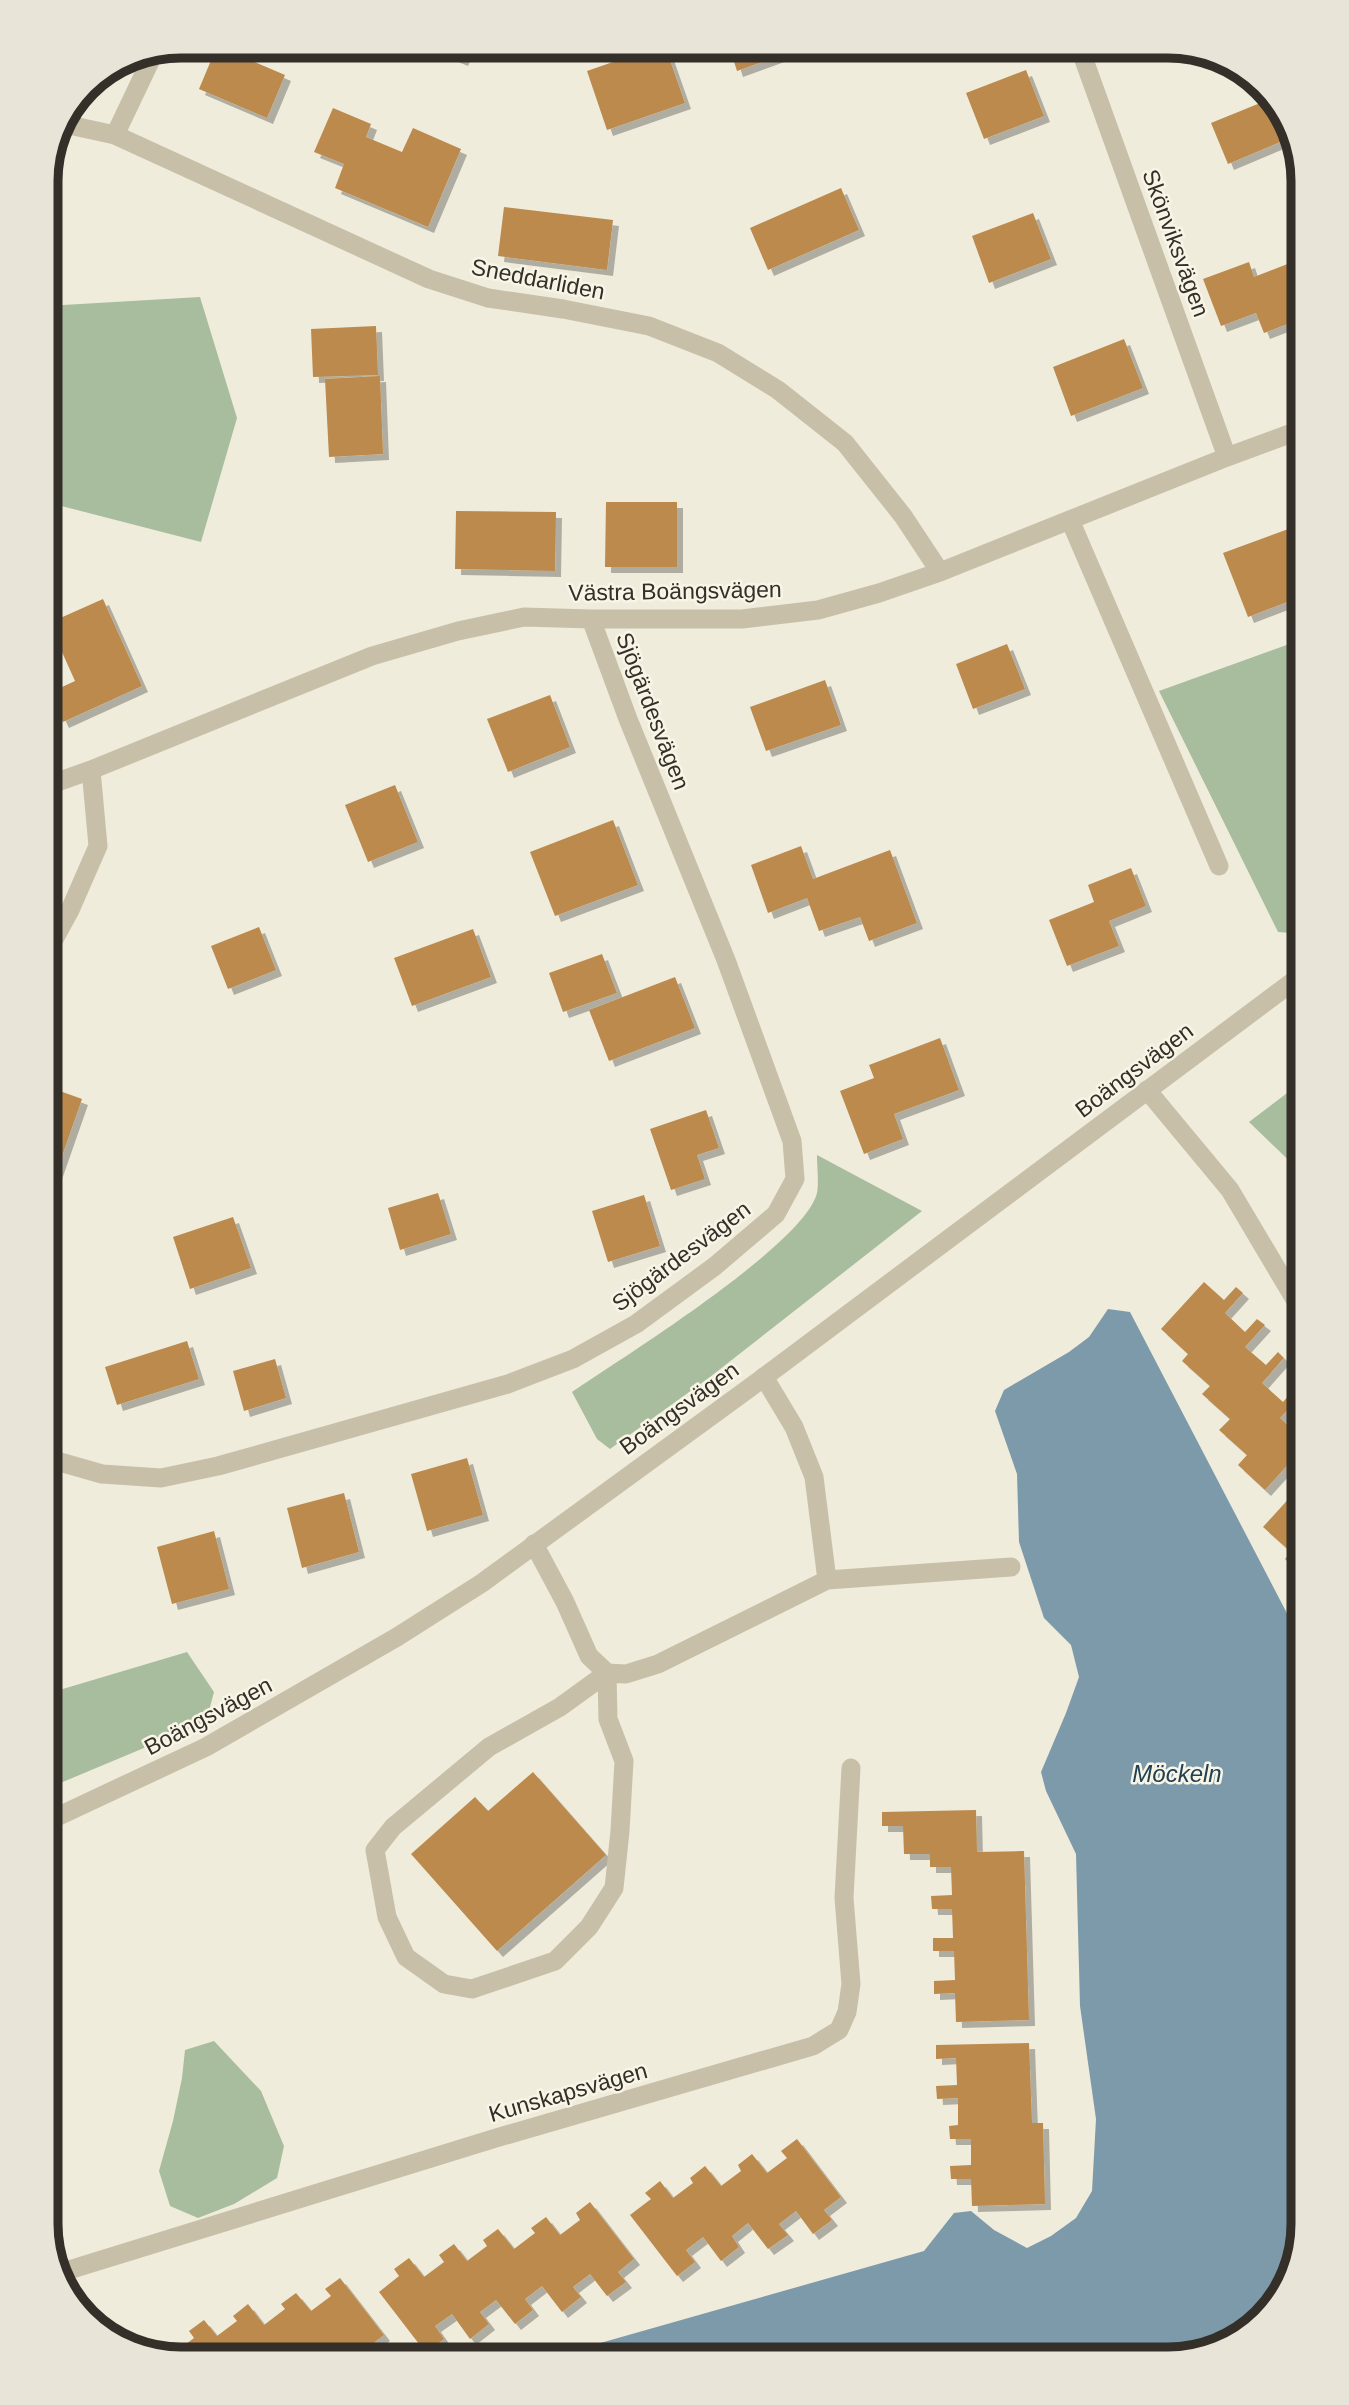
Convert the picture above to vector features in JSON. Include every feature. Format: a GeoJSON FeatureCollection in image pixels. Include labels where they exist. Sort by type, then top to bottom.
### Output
{"type":"FeatureCollection","features":[{"type":"Feature","properties":{"kind":"street","name":"Skönviksvägen"},"geometry":{"type":"LineString","coordinates":[[1083,58],[1227,457]]}},
{"type":"Feature","properties":{"kind":"street"},"geometry":{"type":"LineString","coordinates":[[115,135],[150,62]]}},
{"type":"Feature","properties":{"kind":"street","name":"Sneddarliden"},"geometry":{"type":"LineString","coordinates":[[71,125],[115,135],[429,279],[488,298],[564,309],[649,326],[718,353],[778,390],[845,443],[903,516],[940,572]]}},
{"type":"Feature","properties":{"kind":"street","name":"Västra Boängsvägen"},"geometry":{"type":"LineString","coordinates":[[58,782],[372,656],[458,631],[524,617],[742,619],[818,610],[879,593],[940,572],[1291,433]]}},
{"type":"Feature","properties":{"kind":"street"},"geometry":{"type":"LineString","coordinates":[[1070,520],[1219,866]]}},
{"type":"Feature","properties":{"kind":"street","name":"Sjögärdesvägen"},"geometry":{"type":"LineString","coordinates":[[58,1461],[102,1474],[161,1478],[218,1466],[509,1384],[573,1359],[636,1324],[715,1266],[776,1214],[795,1179],[792,1141],[726,960],[628,719],[591,619]]}},
{"type":"Feature","properties":{"kind":"street"},"geometry":{"type":"LineString","coordinates":[[58,932],[98,846],[91,771]]}},
{"type":"Feature","properties":{"kind":"street","name":"Boängsvägen"},"geometry":{"type":"LineString","coordinates":[[58,1816],[206,1747],[288,1702],[482,1583],[764,1377],[1291,983]]}},
{"type":"Feature","properties":{"kind":"street"},"geometry":{"type":"LineString","coordinates":[[1147,1090],[1230,1190],[1291,1293]]}},
{"type":"Feature","properties":{"kind":"street"},"geometry":{"type":"LineString","coordinates":[[764,1377],[794,1427],[814,1477],[827,1580]]}},
{"type":"Feature","properties":{"kind":"street"},"geometry":{"type":"LineString","coordinates":[[534,1544],[565,1602],[589,1656],[607,1673],[608,1719],[624,1761],[621,1831],[614,1888],[589,1927],[555,1961],[472,1989],[444,1984],[406,1957],[387,1917],[375,1850],[393,1827],[489,1747],[560,1707],[607,1673],[626,1674],[658,1664],[827,1580],[1011,1567]]}},
{"type":"Feature","properties":{"kind":"street","name":"Kunskapsvägen"},"geometry":{"type":"LineString","coordinates":[[67,2271],[496,2138],[813,2046],[839,2030],[847,2012],[850,1984],[844,1898],[851,1769]]}},
{"type":"Feature","properties":{"kind":"green space"},"geometry":{"type":"Polygon","coordinates":[[[200,297],[237,418],[201,542],[58,505],[58,305],[200,297]]]}},
{"type":"Feature","properties":{"kind":"green space"},"geometry":{"type":"Polygon","coordinates":[[[1291,643],[1291,933],[1278,932],[1159,691],[1291,643]]]}},
{"type":"Feature","properties":{"kind":"green space"},"geometry":{"type":"Polygon","coordinates":[[[1291,1090],[1291,1162],[1249,1122],[1291,1090]]]}},
{"type":"Feature","properties":{"kind":"green space"},"geometry":{"type":"Polygon","coordinates":[[[817,1155],[922,1211],[710,1377],[610,1449],[597,1439],[572,1392],[708,1299],[780,1241],[805,1215],[817,1193],[817,1155]]]}},
{"type":"Feature","properties":{"kind":"green space"},"geometry":{"type":"Polygon","coordinates":[[[187,1652],[214,1692],[206,1722],[58,1784],[58,1690],[187,1652]]]}},
{"type":"Feature","properties":{"kind":"green space"},"geometry":{"type":"Polygon","coordinates":[[[214,2041],[261,2091],[284,2146],[277,2178],[234,2204],[198,2218],[170,2206],[159,2171],[173,2121],[185,2050],[214,2041]]]}},
{"type":"Feature","properties":{"kind":"water","name":"Möckeln"},"geometry":{"type":"Polygon","coordinates":[[[1108,1309],[1130,1312],[1291,1621],[1291,2224],[1287,2256],[1275,2286],[1261,2305],[1236,2326],[1208,2341],[1184,2346],[586,2347],[924,2251],[954,2213],[971,2211],[994,2230],[1027,2248],[1051,2236],[1076,2218],[1092,2191],[1096,2119],[1080,2006],[1076,1854],[1046,1791],[1041,1772],[1079,1677],[1071,1645],[1044,1618],[1019,1542],[1017,1474],[995,1411],[1004,1390],[1069,1352],[1089,1337],[1108,1309]]]}},
{"type":"Feature","properties":{"kind":"building"},"geometry":{"type":"Polygon","coordinates":[[[212,58],[245,58],[285,75],[267,118],[199,89],[212,58]]]}},
{"type":"Feature","properties":{"kind":"building"},"geometry":{"type":"Polygon","coordinates":[[[624,58],[669,58],[685,103],[607,130],[587,71],[624,58]]]}},
{"type":"Feature","properties":{"kind":"building"},"geometry":{"type":"Polygon","coordinates":[[[733,58],[773,58],[737,71],[733,58]]]}},
{"type":"Feature","properties":{"kind":"building"},"geometry":{"type":"Polygon","coordinates":[[[1026,70],[1044,116],[984,139],[966,93],[1026,70]]]}},
{"type":"Feature","properties":{"kind":"building"},"geometry":{"type":"Polygon","coordinates":[[[1262,102],[1285,140],[1228,164],[1211,123],[1262,102]]]}},
{"type":"Feature","properties":{"kind":"building"},"geometry":{"type":"Polygon","coordinates":[[[333,108],[371,124],[366,137],[402,152],[413,128],[461,149],[428,227],[335,188],[344,164],[314,152],[333,108]]]}},
{"type":"Feature","properties":{"kind":"building"},"geometry":{"type":"Polygon","coordinates":[[[841,188],[859,230],[768,270],[750,228],[841,188]]]}},
{"type":"Feature","properties":{"kind":"building"},"geometry":{"type":"Polygon","coordinates":[[[504,207],[613,220],[607,270],[498,256],[504,207]]]}},
{"type":"Feature","properties":{"kind":"building"},"geometry":{"type":"Polygon","coordinates":[[[1033,213],[1051,259],[989,283],[972,236],[1033,213]]]}},
{"type":"Feature","properties":{"kind":"building"},"geometry":{"type":"Polygon","coordinates":[[[1249,262],[1254,277],[1291,263],[1291,323],[1264,333],[1256,313],[1221,326],[1203,279],[1249,262]]]}},
{"type":"Feature","properties":{"kind":"building"},"geometry":{"type":"Polygon","coordinates":[[[376,326],[378,375],[313,377],[311,329],[376,326]]]}},
{"type":"Feature","properties":{"kind":"building"},"geometry":{"type":"Polygon","coordinates":[[[1124,339],[1143,388],[1071,416],[1053,367],[1124,339]]]}},
{"type":"Feature","properties":{"kind":"building"},"geometry":{"type":"Polygon","coordinates":[[[380,376],[383,454],[329,457],[325,379],[380,376]]]}},
{"type":"Feature","properties":{"kind":"building"},"geometry":{"type":"Polygon","coordinates":[[[606,502],[677,502],[677,567],[605,567],[606,502]]]}},
{"type":"Feature","properties":{"kind":"building"},"geometry":{"type":"Polygon","coordinates":[[[456,511],[556,512],[555,571],[455,569],[456,511]]]}},
{"type":"Feature","properties":{"kind":"building"},"geometry":{"type":"Polygon","coordinates":[[[1291,528],[1291,601],[1248,617],[1223,553],[1291,528]]]}},
{"type":"Feature","properties":{"kind":"building"},"geometry":{"type":"Polygon","coordinates":[[[103,599],[142,686],[63,722],[58,712],[58,689],[75,681],[58,643],[58,619],[103,599]]]}},
{"type":"Feature","properties":{"kind":"building"},"geometry":{"type":"Polygon","coordinates":[[[1007,644],[1025,689],[973,709],[956,664],[1007,644]]]}},
{"type":"Feature","properties":{"kind":"building"},"geometry":{"type":"Polygon","coordinates":[[[825,680],[841,725],[766,751],[750,707],[825,680]]]}},
{"type":"Feature","properties":{"kind":"building"},"geometry":{"type":"Polygon","coordinates":[[[550,695],[570,747],[508,772],[487,719],[550,695]]]}},
{"type":"Feature","properties":{"kind":"building"},"geometry":{"type":"Polygon","coordinates":[[[395,785],[418,842],[368,862],[345,805],[395,785]]]}},
{"type":"Feature","properties":{"kind":"building"},"geometry":{"type":"Polygon","coordinates":[[[613,820],[638,885],[555,916],[530,852],[613,820]]]}},
{"type":"Feature","properties":{"kind":"building"},"geometry":{"type":"Polygon","coordinates":[[[801,846],[813,879],[890,850],[917,923],[869,941],[860,917],[819,931],[807,898],[768,913],[751,865],[801,846]]]}},
{"type":"Feature","properties":{"kind":"building"},"geometry":{"type":"Polygon","coordinates":[[[1131,868],[1146,906],[1109,921],[1119,946],[1067,966],[1049,920],[1094,902],[1088,885],[1131,868]]]}},
{"type":"Feature","properties":{"kind":"building"},"geometry":{"type":"Polygon","coordinates":[[[259,927],[276,970],[228,989],[211,946],[259,927]]]}},
{"type":"Feature","properties":{"kind":"building"},"geometry":{"type":"Polygon","coordinates":[[[473,929],[491,977],[412,1006],[394,958],[473,929]]]}},
{"type":"Feature","properties":{"kind":"building"},"geometry":{"type":"Polygon","coordinates":[[[602,954],[617,993],[563,1012],[549,973],[602,954]]]}},
{"type":"Feature","properties":{"kind":"building"},"geometry":{"type":"Polygon","coordinates":[[[675,977],[695,1028],[609,1061],[589,1010],[675,977]]]}},
{"type":"Feature","properties":{"kind":"building"},"geometry":{"type":"Polygon","coordinates":[[[940,1038],[959,1090],[894,1114],[903,1139],[864,1154],[840,1091],[874,1078],[869,1065],[940,1038]]]}},
{"type":"Feature","properties":{"kind":"building"},"geometry":{"type":"Polygon","coordinates":[[[58,1090],[82,1099],[58,1168],[58,1090]]]}},
{"type":"Feature","properties":{"kind":"building"},"geometry":{"type":"Polygon","coordinates":[[[706,1110],[719,1148],[697,1155],[705,1179],[671,1190],[650,1129],[706,1110]]]}},
{"type":"Feature","properties":{"kind":"building"},"geometry":{"type":"Polygon","coordinates":[[[438,1193],[451,1234],[400,1250],[388,1208],[438,1193]]]}},
{"type":"Feature","properties":{"kind":"building"},"geometry":{"type":"Polygon","coordinates":[[[644,1195],[660,1246],[608,1262],[592,1211],[644,1195]]]}},
{"type":"Feature","properties":{"kind":"building"},"geometry":{"type":"Polygon","coordinates":[[[233,1217],[251,1268],[190,1289],[173,1237],[233,1217]]]}},
{"type":"Feature","properties":{"kind":"building"},"geometry":{"type":"Polygon","coordinates":[[[1204,1282],[1224,1300],[1236,1287],[1243,1293],[1225,1313],[1245,1332],[1257,1319],[1265,1325],[1245,1347],[1266,1365],[1278,1352],[1284,1358],[1262,1383],[1283,1402],[1291,1393],[1291,1406],[1280,1418],[1291,1428],[1291,1461],[1265,1490],[1238,1465],[1247,1455],[1219,1430],[1230,1419],[1202,1394],[1210,1386],[1182,1361],[1188,1354],[1161,1329],[1204,1282]]]}},
{"type":"Feature","properties":{"kind":"building"},"geometry":{"type":"Polygon","coordinates":[[[187,1341],[199,1379],[117,1405],[105,1367],[187,1341]]]}},
{"type":"Feature","properties":{"kind":"building"},"geometry":{"type":"Polygon","coordinates":[[[275,1359],[286,1398],[244,1411],[233,1371],[275,1359]]]}},
{"type":"Feature","properties":{"kind":"building"},"geometry":{"type":"Polygon","coordinates":[[[467,1458],[483,1515],[427,1531],[411,1474],[467,1458]]]}},
{"type":"Feature","properties":{"kind":"building"},"geometry":{"type":"Polygon","coordinates":[[[344,1493],[359,1552],[302,1568],[287,1508],[344,1493]]]}},
{"type":"Feature","properties":{"kind":"building"},"geometry":{"type":"Polygon","coordinates":[[[1291,1496],[1291,1552],[1263,1527],[1291,1496]]]}},
{"type":"Feature","properties":{"kind":"building"},"geometry":{"type":"Polygon","coordinates":[[[214,1531],[229,1589],[172,1604],[157,1547],[214,1531]]]}},
{"type":"Feature","properties":{"kind":"building"},"geometry":{"type":"Polygon","coordinates":[[[1291,1552],[1291,1565],[1285,1559],[1291,1552]]]}},
{"type":"Feature","properties":{"kind":"building"},"geometry":{"type":"Polygon","coordinates":[[[533,1772],[606,1855],[497,1951],[411,1854],[475,1797],[488,1811],[533,1772]]]}},
{"type":"Feature","properties":{"kind":"building"},"geometry":{"type":"Polygon","coordinates":[[[976,1810],[977,1852],[1024,1851],[1029,2020],[956,2022],[955,1993],[934,1994],[934,1981],[955,1980],[954,1951],[933,1951],[933,1938],[953,1938],[952,1909],[932,1909],[931,1896],[952,1895],[951,1867],[930,1867],[930,1854],[904,1854],[903,1826],[882,1826],[882,1812],[976,1810]]]}},
{"type":"Feature","properties":{"kind":"building"},"geometry":{"type":"Polygon","coordinates":[[[1029,2043],[1032,2123],[1043,2123],[1045,2204],[972,2206],[971,2179],[951,2179],[950,2166],[971,2165],[971,2139],[950,2139],[949,2126],[958,2125],[958,2098],[937,2099],[936,2086],[957,2085],[956,2058],[936,2059],[936,2045],[1029,2043]]]}},
{"type":"Feature","properties":{"kind":"building"},"geometry":{"type":"Polygon","coordinates":[[[797,2139],[841,2197],[824,2210],[832,2220],[813,2234],[796,2211],[779,2224],[788,2235],[768,2249],[748,2223],[732,2236],[739,2247],[721,2261],[703,2237],[686,2250],[695,2262],[677,2276],[630,2215],[651,2199],[645,2193],[660,2181],[673,2198],[693,2183],[690,2178],[705,2166],[721,2186],[741,2171],[738,2165],[752,2154],[767,2173],[787,2158],[781,2151],[797,2139]]]}},
{"type":"Feature","properties":{"kind":"building"},"geometry":{"type":"Polygon","coordinates":[[[590,2202],[634,2259],[618,2272],[626,2282],[607,2296],[590,2274],[573,2287],[581,2297],[562,2312],[542,2286],[525,2299],[533,2310],[515,2324],[496,2300],[480,2312],[489,2324],[470,2339],[452,2314],[435,2326],[444,2339],[434,2347],[421,2347],[379,2292],[399,2276],[394,2269],[409,2258],[424,2277],[444,2262],[439,2255],[454,2244],[467,2261],[487,2246],[483,2240],[498,2229],[514,2249],[535,2233],[531,2228],[546,2217],[560,2235],[580,2220],[576,2213],[590,2202]]]}},
{"type":"Feature","properties":{"kind":"building"},"geometry":{"type":"Polygon","coordinates":[[[340,2278],[384,2335],[368,2347],[182,2347],[194,2338],[189,2331],[204,2320],[217,2336],[237,2321],[233,2316],[248,2304],[264,2325],[285,2309],[281,2304],[296,2293],[311,2311],[331,2296],[325,2289],[340,2278]]]}}]}
